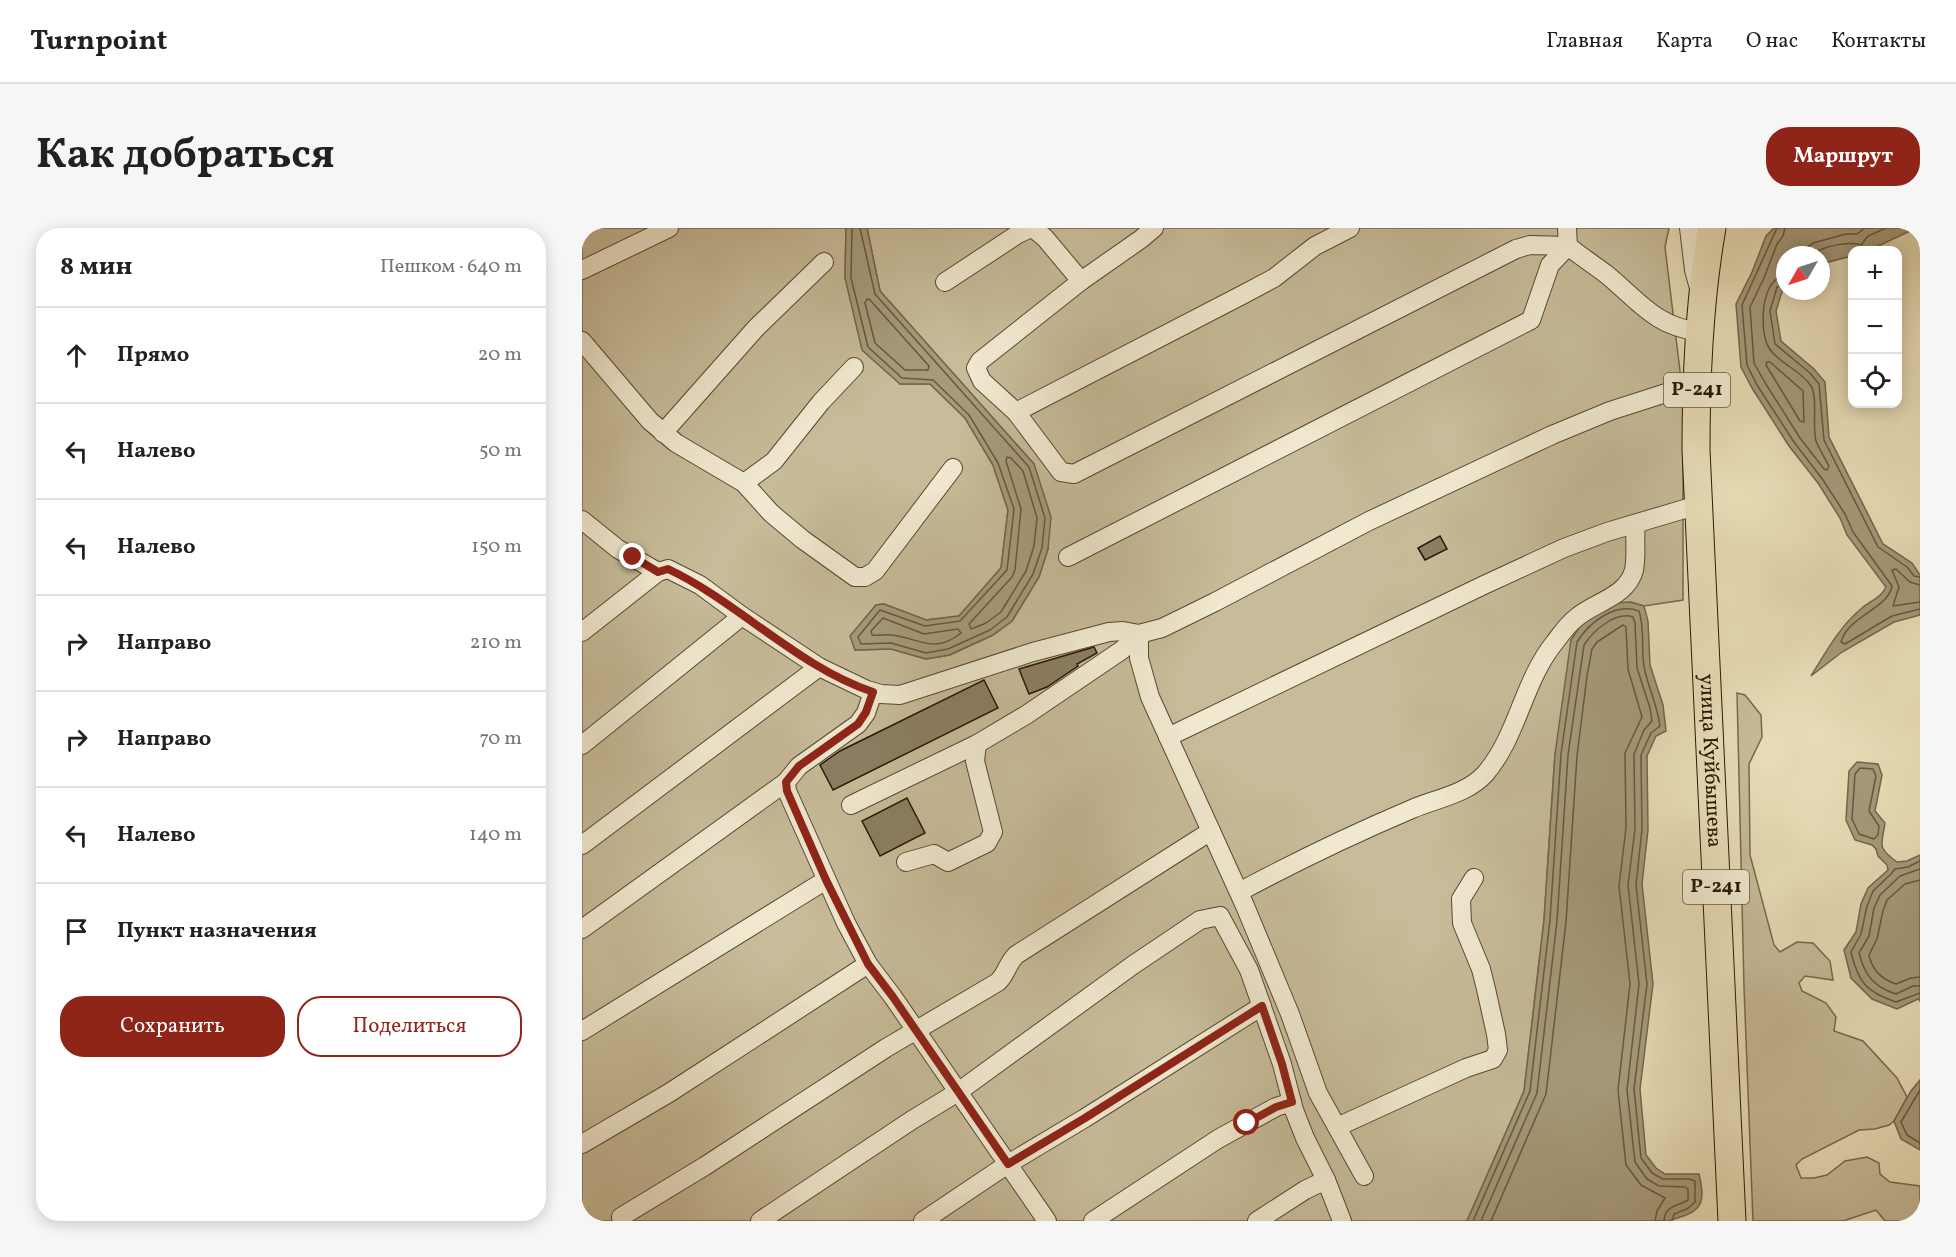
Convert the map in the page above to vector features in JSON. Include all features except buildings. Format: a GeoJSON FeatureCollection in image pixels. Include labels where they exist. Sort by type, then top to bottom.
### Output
{"type":"FeatureCollection","features":[{"type":"Feature","properties":{"kind":"highway","name":"Р-241"},"geometry":{"type":"LineString","coordinates":[[1698,505],[1697,383],[1705,267],[1712,228]]}},
{"type":"Feature","properties":{"kind":"highway","name":"улица Куйбышева"},"geometry":{"type":"LineString","coordinates":[[1698,505],[1732,1221]]}},
{"type":"Feature","properties":{"kind":"street"},"geometry":{"type":"LineString","coordinates":[[582,270],[669,228]]}},
{"type":"Feature","properties":{"kind":"street"},"geometry":{"type":"LineString","coordinates":[[945,282],[1018,234],[1032,228],[1045,238],[1081,281]]}},
{"type":"Feature","properties":{"kind":"street"},"geometry":{"type":"LineString","coordinates":[[1154,228],[1081,281],[980,361],[976,368],[982,381],[1016,412],[1055,467],[1061,472],[1074,474],[1516,249],[1568,237]]}},
{"type":"Feature","properties":{"kind":"street"},"geometry":{"type":"LineString","coordinates":[[1016,412],[1274,278],[1315,246],[1350,228]]}},
{"type":"Feature","properties":{"kind":"street"},"geometry":{"type":"LineString","coordinates":[[1689,228],[1694,270],[1702,301]]}},
{"type":"Feature","properties":{"kind":"street"},"geometry":{"type":"LineString","coordinates":[[1568,237],[1606,275],[1657,318],[1683,330],[1700,332]]}},
{"type":"Feature","properties":{"kind":"street"},"geometry":{"type":"LineString","coordinates":[[1068,557],[1531,320],[1550,266],[1568,237]]}},
{"type":"Feature","properties":{"kind":"street"},"geometry":{"type":"LineString","coordinates":[[663,433],[756,328],[824,262]]}},
{"type":"Feature","properties":{"kind":"street"},"geometry":{"type":"LineString","coordinates":[[582,341],[650,422],[675,443],[744,483],[771,513],[851,575],[861,577],[875,571],[953,468]]}},
{"type":"Feature","properties":{"kind":"street"},"geometry":{"type":"LineString","coordinates":[[744,483],[774,461],[821,402],[854,368]]}},
{"type":"Feature","properties":{"kind":"street"},"geometry":{"type":"LineString","coordinates":[[582,632],[658,572],[668,569],[700,585],[819,667],[873,692],[900,694],[1033,652],[1109,632],[1123,631],[1138,634],[1162,628],[1369,521],[1552,435],[1610,411],[1697,383]]}},
{"type":"Feature","properties":{"kind":"street"},"geometry":{"type":"LineString","coordinates":[[1168,736],[1554,553],[1607,532],[1698,505]]}},
{"type":"Feature","properties":{"kind":"street"},"geometry":{"type":"LineString","coordinates":[[582,520],[618,549],[658,572]]}},
{"type":"Feature","properties":{"kind":"street"},"geometry":{"type":"LineString","coordinates":[[1239,892],[1391,819],[1475,784],[1487,772],[1508,739],[1533,677],[1550,647],[1574,618],[1615,595],[1626,584],[1634,570],[1636,524]]}},
{"type":"Feature","properties":{"kind":"street"},"geometry":{"type":"LineString","coordinates":[[582,745],[741,615]]}},
{"type":"Feature","properties":{"kind":"street"},"geometry":{"type":"LineString","coordinates":[[1138,634],[1139,658],[1150,697],[1239,892],[1290,1014],[1318,1093],[1364,1176]]}},
{"type":"Feature","properties":{"kind":"street"},"geometry":{"type":"LineString","coordinates":[[852,805],[977,744],[1026,715],[1122,650],[1138,634]]}},
{"type":"Feature","properties":{"kind":"street"},"geometry":{"type":"LineString","coordinates":[[582,845],[819,667]]}},
{"type":"Feature","properties":{"kind":"street"},"geometry":{"type":"LineString","coordinates":[[582,929],[786,782],[799,766],[858,724],[866,712],[873,692]]}},
{"type":"Feature","properties":{"kind":"street"},"geometry":{"type":"LineString","coordinates":[[906,862],[934,854],[948,862],[987,843],[993,832],[975,761],[977,744]]}},
{"type":"Feature","properties":{"kind":"street"},"geometry":{"type":"LineString","coordinates":[[786,782],[790,801],[868,964],[1047,1221]]}},
{"type":"Feature","properties":{"kind":"street"},"geometry":{"type":"LineString","coordinates":[[621,1217],[705,1166],[886,1048],[999,982],[1005,975],[1008,963],[1016,955],[1211,831]]}},
{"type":"Feature","properties":{"kind":"street"},"geometry":{"type":"LineString","coordinates":[[1337,1126],[1466,1068],[1493,1059],[1498,1050],[1486,989],[1462,923],[1461,899],[1474,878]]}},
{"type":"Feature","properties":{"kind":"street"},"geometry":{"type":"LineString","coordinates":[[582,1031],[826,880]]}},
{"type":"Feature","properties":{"kind":"street"},"geometry":{"type":"LineString","coordinates":[[760,1221],[958,1092],[1132,965],[1200,920],[1220,916],[1249,970],[1305,1138],[1326,1179],[1342,1221]]}},
{"type":"Feature","properties":{"kind":"street"},"geometry":{"type":"LineString","coordinates":[[582,1143],[669,1093],[868,964]]}},
{"type":"Feature","properties":{"kind":"street"},"geometry":{"type":"LineString","coordinates":[[923,1221],[1008,1164],[1262,1006]]}},
{"type":"Feature","properties":{"kind":"street"},"geometry":{"type":"LineString","coordinates":[[1093,1221],[1218,1139],[1276,1107],[1292,1102]]}},
{"type":"Feature","properties":{"kind":"street"},"geometry":{"type":"LineString","coordinates":[[1257,1221],[1326,1179]]}},
{"type":"Feature","properties":{"kind":"shaded area"},"geometry":{"type":"Polygon","coordinates":[[[582,228],[846,228],[845,278],[900,384],[930,384],[965,418],[993,465],[1008,510],[1001,568],[959,616],[926,620],[884,604],[876,605],[851,636],[855,650],[891,649],[926,659],[950,655],[993,635],[1012,621],[1039,577],[1048,549],[1034,464],[880,291],[867,228],[1669,228],[1665,247],[1683,396],[1683,600],[1644,606],[1630,602],[1555,754],[1544,920],[1524,1091],[1467,1221],[593,1221],[582,1209],[582,228]]]}},
{"type":"Feature","properties":{"kind":"shaded area"},"geometry":{"type":"Polygon","coordinates":[[[1737,693],[1745,695],[1761,715],[1762,737],[1749,764],[1750,855],[1774,945],[1780,952],[1797,942],[1813,943],[1830,961],[1833,980],[1805,976],[1799,983],[1802,991],[1826,1003],[1836,1017],[1834,1031],[1863,1041],[1897,1078],[1907,1097],[1894,1121],[1889,1125],[1859,1130],[1802,1159],[1796,1165],[1801,1178],[1814,1178],[1827,1175],[1845,1161],[1867,1157],[1879,1163],[1880,1174],[1890,1182],[1920,1186],[1920,1221],[1885,1221],[1876,1210],[1843,1221],[1753,1221],[1744,987],[1737,693]]]}},
{"type":"Feature","properties":{"kind":"water"},"geometry":{"type":"Polygon","coordinates":[[[846,228],[867,228],[880,291],[1034,464],[1051,517],[1048,549],[1039,577],[1012,621],[993,635],[949,655],[926,659],[891,649],[855,650],[850,636],[876,605],[884,604],[926,620],[959,616],[1001,568],[1008,510],[993,465],[965,418],[930,384],[900,384],[862,350],[845,278],[846,228]]]}},
{"type":"Feature","properties":{"kind":"water"},"geometry":{"type":"Polygon","coordinates":[[[1774,228],[1912,228],[1878,246],[1848,246],[1848,257],[1830,262],[1830,246],[1776,246],[1776,300],[1779,300],[1776,311],[1781,341],[1814,369],[1825,382],[1829,437],[1883,544],[1912,563],[1920,575],[1920,615],[1894,622],[1842,652],[1811,676],[1846,623],[1882,594],[1886,587],[1847,535],[1840,518],[1818,483],[1789,446],[1741,367],[1736,304],[1766,236],[1774,228]]]}},
{"type":"Feature","properties":{"kind":"water"},"geometry":{"type":"Polygon","coordinates":[[[1630,602],[1644,606],[1648,621],[1650,665],[1663,705],[1666,731],[1656,736],[1647,756],[1648,830],[1642,884],[1653,984],[1640,1089],[1646,1155],[1656,1168],[1665,1174],[1699,1174],[1701,1201],[1694,1211],[1668,1221],[1467,1221],[1524,1091],[1544,920],[1555,754],[1571,640],[1581,625],[1613,603],[1630,602]]]}},
{"type":"Feature","properties":{"kind":"water"},"geometry":{"type":"Polygon","coordinates":[[[1857,762],[1878,764],[1882,775],[1875,811],[1885,823],[1883,849],[1897,862],[1907,861],[1920,855],[1920,1001],[1918,999],[1897,1009],[1872,999],[1851,978],[1844,950],[1856,932],[1861,904],[1868,888],[1888,870],[1887,865],[1872,845],[1855,840],[1846,820],[1849,771],[1857,762]]]}},
{"type":"Feature","properties":{"kind":"water"},"geometry":{"type":"Polygon","coordinates":[[[1920,1080],[1920,1150],[1901,1139],[1894,1121],[1920,1080]]]}},
{"type":"Feature","properties":{"kind":"route"},"geometry":{"type":"LineString","coordinates":[[633,557],[658,572],[668,569],[700,585],[819,667],[873,692],[866,712],[858,724],[799,766],[786,782],[787,791],[846,923],[868,964],[1008,1164],[1262,1006],[1292,1102],[1276,1107],[1247,1123]]}}]}
